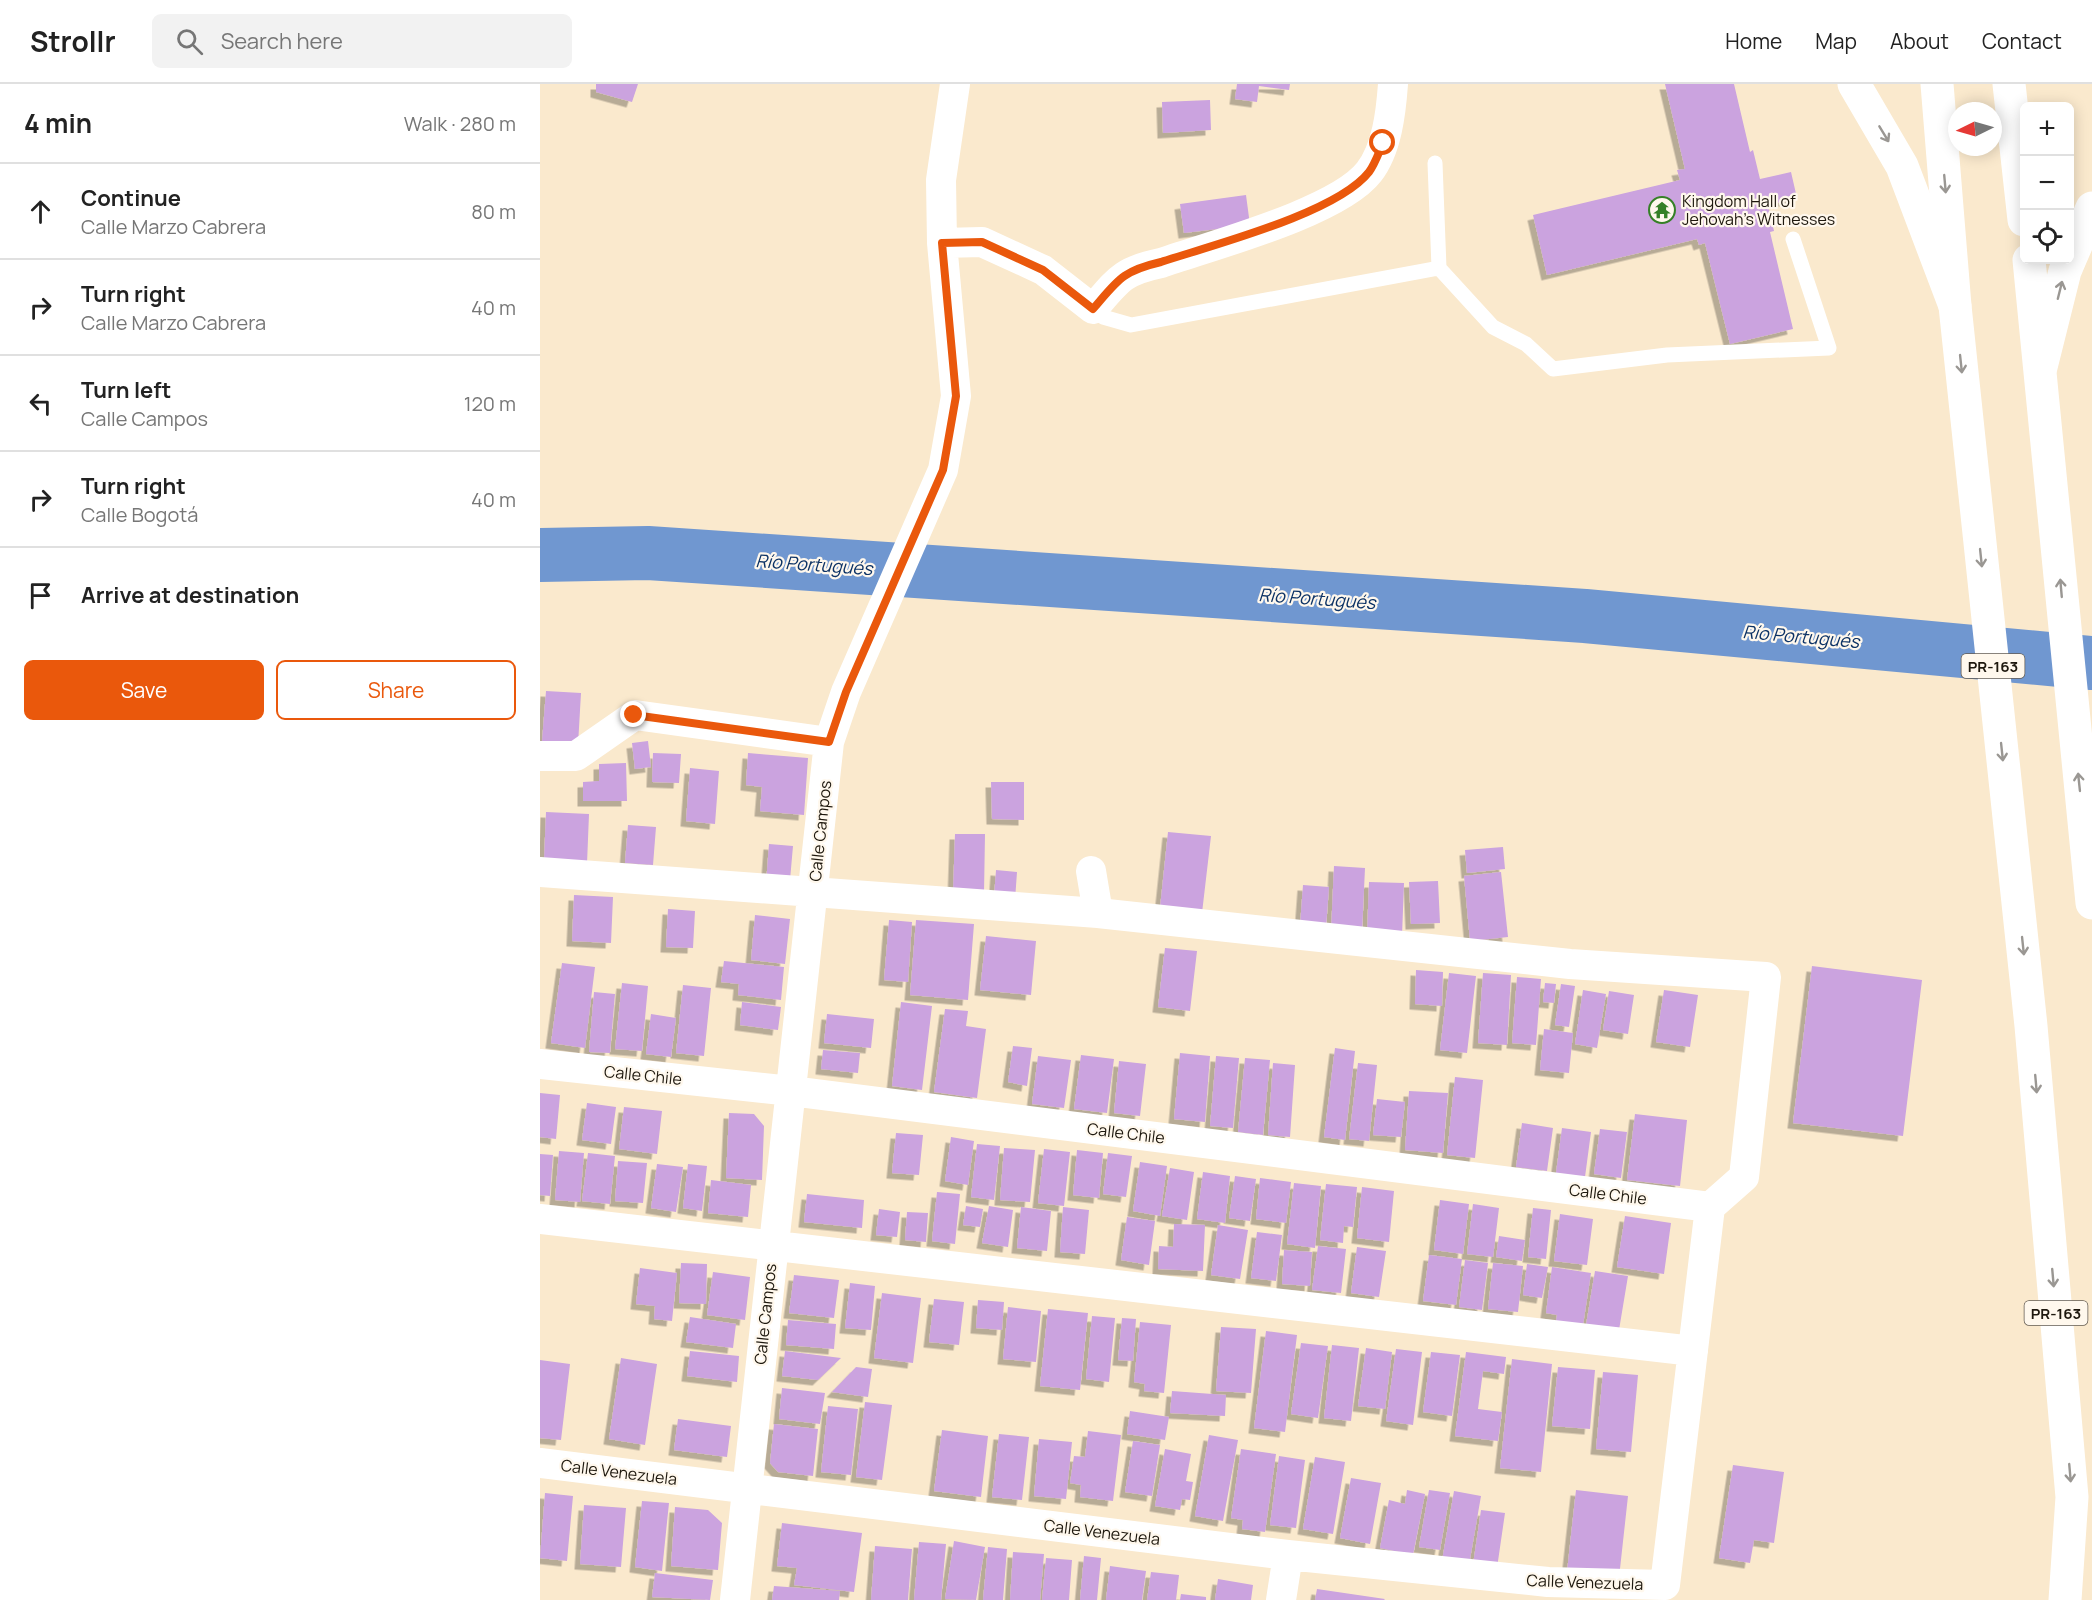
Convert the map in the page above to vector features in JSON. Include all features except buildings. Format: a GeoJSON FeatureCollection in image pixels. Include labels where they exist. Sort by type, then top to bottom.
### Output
{"type":"FeatureCollection","features":[{"type":"Feature","properties":{"kind":"main road"},"geometry":{"type":"LineString","coordinates":[[1854,84],[1902,166],[1955,306]]}},
{"type":"Feature","properties":{"kind":"main road","name":"PR-163"},"geometry":{"type":"LineString","coordinates":[[1937,84],[1955,306],[2031,1026],[2072,1497],[2065,1600]]}},
{"type":"Feature","properties":{"kind":"main road"},"geometry":{"type":"LineString","coordinates":[[2009,84],[2024,210]]}},
{"type":"Feature","properties":{"kind":"main road"},"geometry":{"type":"LineString","coordinates":[[2041,367],[2065,271],[2092,208]]}},
{"type":"Feature","properties":{"kind":"main road"},"geometry":{"type":"LineString","coordinates":[[2029,264],[2041,367],[2074,742],[2092,903]]}},
{"type":"Feature","properties":{"kind":"street","name":"Calle Campos"},"geometry":{"type":"LineString","coordinates":[[735,1600],[829,742],[846,692],[943,470],[956,396],[942,243],[941,180],[955,84]]}},
{"type":"Feature","properties":{"kind":"street"},"geometry":{"type":"LineString","coordinates":[[942,243],[982,242],[1043,270],[1093,309],[1121,276],[1138,268],[1303,214],[1350,190],[1370,171],[1383,143],[1393,84]]}},
{"type":"Feature","properties":{"kind":"street"},"geometry":{"type":"LineString","coordinates":[[540,756],[576,756],[634,715],[829,742]]}},
{"type":"Feature","properties":{"kind":"street"},"geometry":{"type":"LineString","coordinates":[[1091,871],[1098,913]]}},
{"type":"Feature","properties":{"kind":"street"},"geometry":{"type":"LineString","coordinates":[[540,872],[1098,913],[1570,964],[1766,977],[1744,1177],[1710,1207],[1693,1351],[773,1243],[540,1219]]}},
{"type":"Feature","properties":{"kind":"street","name":"Calle Chile"},"geometry":{"type":"LineString","coordinates":[[540,1064],[791,1091],[1710,1207]]}},
{"type":"Feature","properties":{"kind":"street","name":"Calle Venezuela"},"geometry":{"type":"LineString","coordinates":[[540,1463],[1288,1555],[1548,1582],[1665,1585],[1693,1351]]}},
{"type":"Feature","properties":{"kind":"street"},"geometry":{"type":"LineString","coordinates":[[1281,1600],[1288,1555]]}},
{"type":"Feature","properties":{"kind":"lane"},"geometry":{"type":"LineString","coordinates":[[1436,163],[1439,268],[1493,327],[1526,344],[1553,369],[1666,355],[1829,348],[1793,239]]}},
{"type":"Feature","properties":{"kind":"lane"},"geometry":{"type":"LineString","coordinates":[[1093,309],[1103,317],[1131,325],[1439,268]]}},
{"type":"Feature","properties":{"kind":"waterway","name":"Río Portugués"},"geometry":{"type":"LineString","coordinates":[[540,555],[648,553],[1585,616],[2092,663]]}},
{"type":"Feature","properties":{"kind":"place","name":"Kingdom Hall of Jehovah’s Witnesses"},"geometry":{"type":"Point","coordinates":[1662,210]}},
{"type":"Feature","properties":{"kind":"route"},"geometry":{"type":"LineString","coordinates":[[634,715],[829,742],[846,692],[943,470],[956,396],[942,243],[982,242],[1043,270],[1093,309],[1121,276],[1138,268],[1303,214],[1350,190],[1370,171],[1383,143]]}}]}
